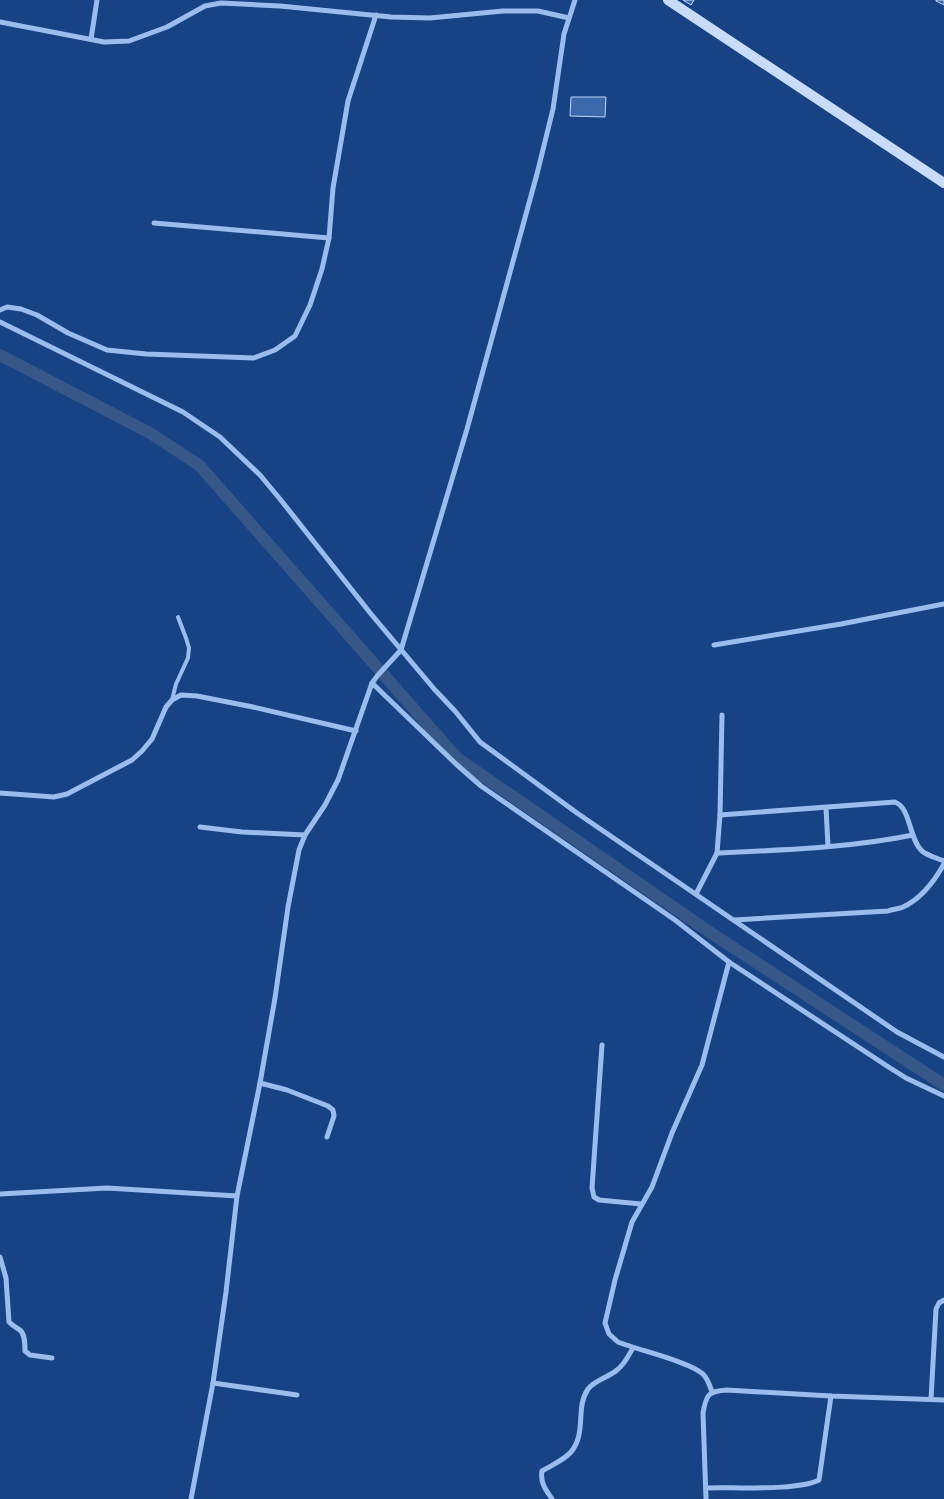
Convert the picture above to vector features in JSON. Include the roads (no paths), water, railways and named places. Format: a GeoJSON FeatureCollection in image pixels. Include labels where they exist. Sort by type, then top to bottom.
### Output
{"type":"FeatureCollection","features":[{"type":"Feature","properties":{"kind":"street"},"geometry":{"type":"LineString","coordinates":[[91,39],[97,0]]}},
{"type":"Feature","properties":{"kind":"street"},"geometry":{"type":"LineString","coordinates":[[192,1499],[213,1383],[237,1196],[260,1083],[275,998],[288,906],[299,850],[305,835],[325,805],[338,780],[372,683],[401,650],[468,429],[537,174],[553,109],[564,34],[575,0]]}},
{"type":"Feature","properties":{"kind":"street"},"geometry":{"type":"LineString","coordinates":[[668,0],[944,183]]}},
{"type":"Feature","properties":{"kind":"street"},"geometry":{"type":"LineString","coordinates":[[0,22],[104,42],[129,41],[151,35],[205,6],[238,2],[430,18],[512,11],[538,11],[569,18]]}},
{"type":"Feature","properties":{"kind":"street"},"geometry":{"type":"LineString","coordinates":[[0,310],[7,307],[21,309],[107,350],[146,354],[254,358],[275,350],[295,336],[310,305],[322,269],[328,238],[333,188],[348,101],[376,15]]}},
{"type":"Feature","properties":{"kind":"street"},"geometry":{"type":"LineString","coordinates":[[154,222],[328,238]]}},
{"type":"Feature","properties":{"kind":"street"},"geometry":{"type":"LineString","coordinates":[[0,322],[182,412],[220,437],[260,475],[371,614],[480,742],[577,813],[897,1032],[944,1057]]}},
{"type":"Feature","properties":{"kind":"street"},"geometry":{"type":"LineString","coordinates":[[714,645],[944,604]]}},
{"type":"Feature","properties":{"kind":"street"},"geometry":{"type":"LineString","coordinates":[[372,683],[481,786],[675,920],[729,962],[906,1078],[944,1096]]}},
{"type":"Feature","properties":{"kind":"street"},"geometry":{"type":"LineString","coordinates":[[0,793],[44,797],[66,794],[132,760],[152,739],[166,707],[172,700],[181,695],[197,696],[356,731]]}},
{"type":"Feature","properties":{"kind":"street"},"geometry":{"type":"LineString","coordinates":[[696,894],[717,853],[720,814],[722,715]]}},
{"type":"Feature","properties":{"kind":"street"},"geometry":{"type":"LineString","coordinates":[[720,814],[896,802],[902,806],[921,851],[944,862],[931,883],[915,899],[903,907],[888,911],[734,920]]}},
{"type":"Feature","properties":{"kind":"street"},"geometry":{"type":"LineString","coordinates":[[826,808],[828,846]]}},
{"type":"Feature","properties":{"kind":"street"},"geometry":{"type":"LineString","coordinates":[[200,827],[242,832],[305,835]]}},
{"type":"Feature","properties":{"kind":"street"},"geometry":{"type":"LineString","coordinates":[[717,853],[828,846],[890,840],[913,835]]}},
{"type":"Feature","properties":{"kind":"street"},"geometry":{"type":"LineString","coordinates":[[712,1392],[708,1380],[690,1366],[618,1342],[609,1334],[605,1323],[614,1280],[629,1230],[641,1204],[652,1187],[672,1133],[702,1065],[729,962]]}},
{"type":"Feature","properties":{"kind":"street"},"geometry":{"type":"LineString","coordinates":[[602,1045],[592,1188],[594,1197],[599,1200],[641,1204]]}},
{"type":"Feature","properties":{"kind":"street"},"geometry":{"type":"LineString","coordinates":[[260,1083],[287,1090],[328,1106],[333,1110],[334,1116],[327,1137]]}},
{"type":"Feature","properties":{"kind":"street"},"geometry":{"type":"LineString","coordinates":[[0,1194],[123,1188],[237,1196]]}},
{"type":"Feature","properties":{"kind":"street"},"geometry":{"type":"LineString","coordinates":[[0,1257],[6,1278],[9,1322],[14,1328],[21,1330],[24,1336],[25,1351],[30,1355],[52,1358]]}},
{"type":"Feature","properties":{"kind":"street"},"geometry":{"type":"LineString","coordinates":[[0,1298],[7,1295]]}},
{"type":"Feature","properties":{"kind":"street"},"geometry":{"type":"LineString","coordinates":[[931,1400],[936,1309],[939,1303],[944,1300]]}},
{"type":"Feature","properties":{"kind":"street"},"geometry":{"type":"LineString","coordinates":[[552,1499],[543,1485],[542,1471],[570,1454],[576,1445],[580,1432],[581,1407],[584,1396],[590,1386],[618,1370],[626,1362],[632,1348]]}},
{"type":"Feature","properties":{"kind":"street"},"geometry":{"type":"LineString","coordinates":[[213,1383],[297,1395]]}},
{"type":"Feature","properties":{"kind":"street"},"geometry":{"type":"LineString","coordinates":[[706,1499],[704,1413],[705,1400],[712,1392],[727,1390],[944,1400]]}},
{"type":"Feature","properties":{"kind":"street"},"geometry":{"type":"LineString","coordinates":[[706,1488],[783,1486],[812,1483],[819,1480],[831,1396]]}},
{"type":"Feature","properties":{"kind":"lane"},"geometry":{"type":"LineString","coordinates":[[172,700],[176,684],[188,658],[186,638],[178,617]]}},
{"type":"Feature","properties":{"kind":"waterway"},"geometry":{"type":"LineString","coordinates":[[0,355],[150,433],[199,465],[457,758],[708,931],[944,1085]]}}]}
